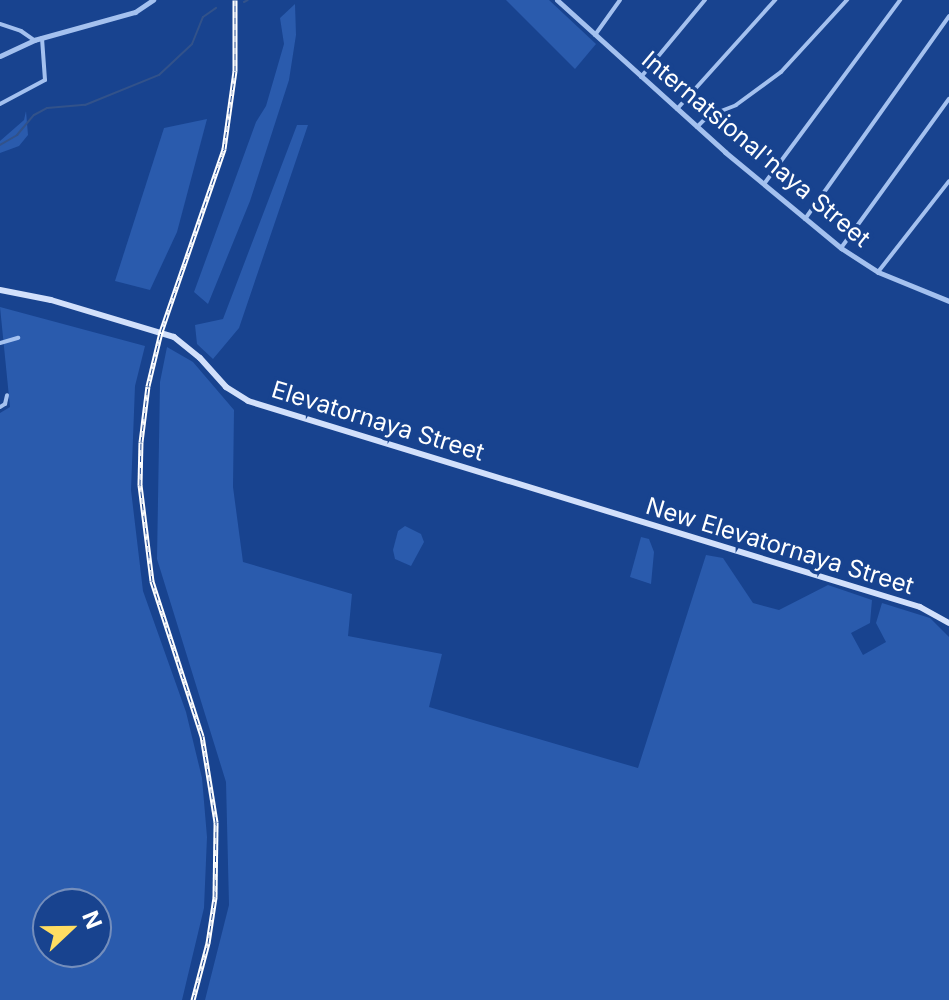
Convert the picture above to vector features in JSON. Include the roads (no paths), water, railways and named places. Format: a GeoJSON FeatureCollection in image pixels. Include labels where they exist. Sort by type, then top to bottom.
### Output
{"type":"FeatureCollection","features":[{"type":"Feature","properties":{"kind":"main road","name":"Elevatornaya Street"},"geometry":{"type":"LineString","coordinates":[[0,290],[51,300],[159,331],[190,349],[226,387],[248,401],[420,451],[599,510]]}},
{"type":"Feature","properties":{"kind":"main road","name":"New Elevatornaya Street"},"geometry":{"type":"LineString","coordinates":[[599,510],[910,603],[949,623]]}},
{"type":"Feature","properties":{"kind":"street"},"geometry":{"type":"LineString","coordinates":[[0,56],[34,40],[135,12],[153,0]]}},
{"type":"Feature","properties":{"kind":"street","name":"Internatsional'naya Street"},"geometry":{"type":"LineString","coordinates":[[557,0],[697,127],[841,248],[878,272],[949,301]]}},
{"type":"Feature","properties":{"kind":"street"},"geometry":{"type":"LineString","coordinates":[[595,35],[620,0]]}},
{"type":"Feature","properties":{"kind":"street"},"geometry":{"type":"LineString","coordinates":[[641,77],[705,0]]}},
{"type":"Feature","properties":{"kind":"street"},"geometry":{"type":"LineString","coordinates":[[677,109],[775,0]]}},
{"type":"Feature","properties":{"kind":"street"},"geometry":{"type":"LineString","coordinates":[[697,127],[708,116],[736,105],[781,72],[847,0]]}},
{"type":"Feature","properties":{"kind":"street"},"geometry":{"type":"LineString","coordinates":[[764,184],[900,0]]}},
{"type":"Feature","properties":{"kind":"street"},"geometry":{"type":"LineString","coordinates":[[805,219],[949,16]]}},
{"type":"Feature","properties":{"kind":"street"},"geometry":{"type":"LineString","coordinates":[[0,24],[21,31],[34,40]]}},
{"type":"Feature","properties":{"kind":"street"},"geometry":{"type":"LineString","coordinates":[[0,104],[45,80],[42,38]]}},
{"type":"Feature","properties":{"kind":"street"},"geometry":{"type":"LineString","coordinates":[[841,248],[949,99]]}},
{"type":"Feature","properties":{"kind":"street"},"geometry":{"type":"LineString","coordinates":[[878,272],[949,181]]}},
{"type":"Feature","properties":{"kind":"street"},"geometry":{"type":"LineString","coordinates":[[0,343],[18,338]]}},
{"type":"Feature","properties":{"kind":"street"},"geometry":{"type":"LineString","coordinates":[[0,407],[5,404],[7,395]]}},
{"type":"Feature","properties":{"kind":"waterway"},"geometry":{"type":"LineString","coordinates":[[244,2],[248,0]]}},
{"type":"Feature","properties":{"kind":"waterway"},"geometry":{"type":"LineString","coordinates":[[0,145],[17,135],[34,115],[47,108],[85,105],[159,75],[192,44],[203,17],[216,8]]}},
{"type":"Feature","properties":{"kind":"railway"},"geometry":{"type":"LineString","coordinates":[[193,1000],[208,943],[215,897],[216,822],[202,736],[152,581],[140,485],[141,442],[148,386],[161,332],[224,149],[235,71],[235,0]]}}]}
